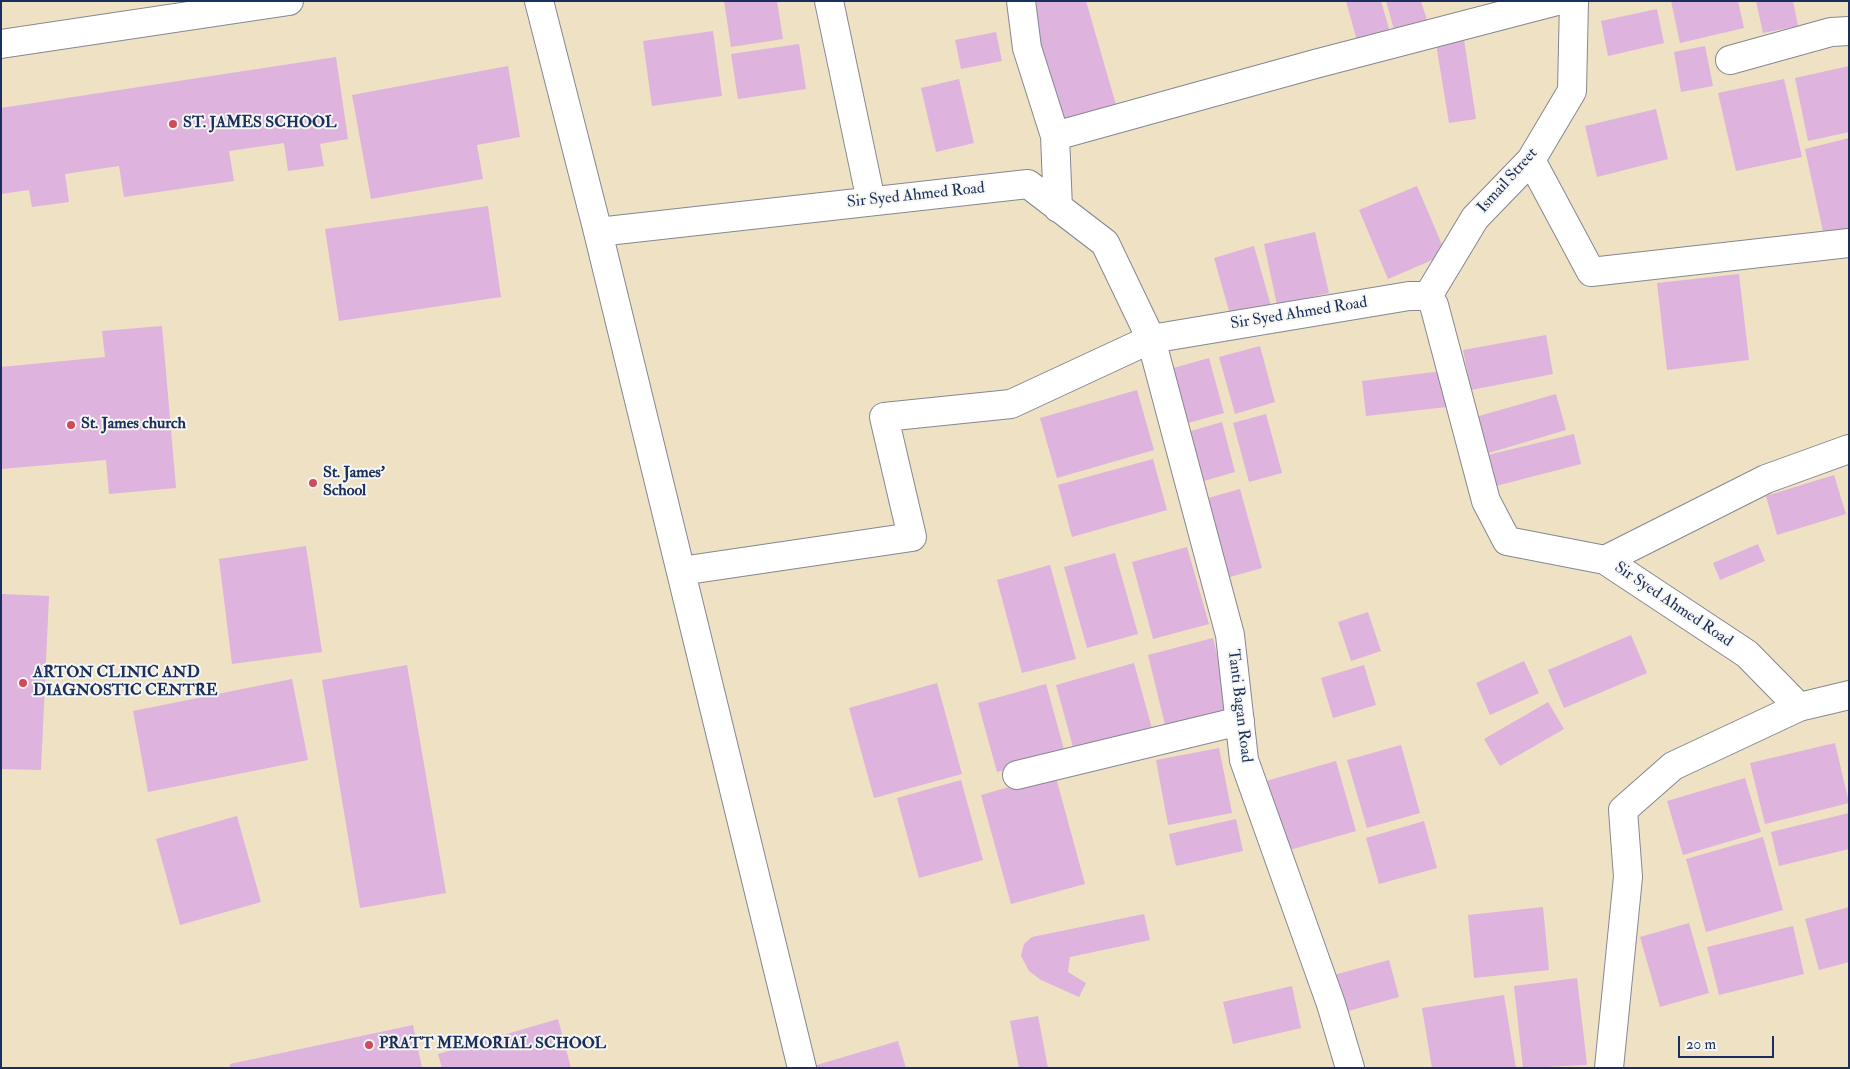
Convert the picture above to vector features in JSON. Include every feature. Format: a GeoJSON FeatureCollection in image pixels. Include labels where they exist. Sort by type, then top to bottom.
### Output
{"type":"FeatureCollection","features":[{"type":"Feature","properties":{"kind":"street"},"geometry":{"type":"LineString","coordinates":[[1,44],[289,1]]}},
{"type":"Feature","properties":{"kind":"street"},"geometry":{"type":"LineString","coordinates":[[539,1],[598,232],[802,1068]]}},
{"type":"Feature","properties":{"kind":"street"},"geometry":{"type":"LineString","coordinates":[[829,1],[871,201]]}},
{"type":"Feature","properties":{"kind":"street"},"geometry":{"type":"LineString","coordinates":[[1021,1],[1027,48],[1055,136],[1058,208]]}},
{"type":"Feature","properties":{"kind":"street"},"geometry":{"type":"LineString","coordinates":[[1055,136],[1315,64],[1557,1]]}},
{"type":"Feature","properties":{"kind":"street","name":"Ismail Street"},"geometry":{"type":"LineString","coordinates":[[1428,296],[1475,218],[1531,160],[1572,91],[1574,1]]}},
{"type":"Feature","properties":{"kind":"street"},"geometry":{"type":"LineString","coordinates":[[1730,60],[1831,32],[1849,31]]}},
{"type":"Feature","properties":{"kind":"street"},"geometry":{"type":"LineString","coordinates":[[1531,160],[1591,272],[1849,243]]}},
{"type":"Feature","properties":{"kind":"street","name":"Sir Syed Ahmed Road"},"geometry":{"type":"LineString","coordinates":[[598,232],[1028,184],[1105,243],[1151,338],[1409,296],[1428,296],[1434,305],[1486,501],[1507,541],[1605,560],[1747,654],[1799,707]]}},
{"type":"Feature","properties":{"kind":"street"},"geometry":{"type":"LineString","coordinates":[[681,571],[912,538],[884,417],[1012,404],[1151,338]]}},
{"type":"Feature","properties":{"kind":"street","name":"Tanti Bagan Road"},"geometry":{"type":"LineString","coordinates":[[1151,338],[1230,635],[1244,760],[1331,1004],[1350,1068]]}},
{"type":"Feature","properties":{"kind":"street"},"geometry":{"type":"LineString","coordinates":[[1605,560],[1766,480],[1849,449]]}},
{"type":"Feature","properties":{"kind":"street"},"geometry":{"type":"LineString","coordinates":[[1608,1068],[1628,877],[1623,810],[1673,766],[1799,707],[1849,695]]}},
{"type":"Feature","properties":{"kind":"street"},"geometry":{"type":"LineString","coordinates":[[1017,775],[1240,721]]}},
{"type":"Feature","properties":{"kind":"building"},"geometry":{"type":"Polygon","coordinates":[[[724,1],[777,1],[783,39],[731,47],[724,1]]]}},
{"type":"Feature","properties":{"kind":"building"},"geometry":{"type":"Polygon","coordinates":[[[1042,1],[1086,1],[1116,105],[1063,120],[1029,5],[1042,1]]]}},
{"type":"Feature","properties":{"kind":"building"},"geometry":{"type":"Polygon","coordinates":[[[1346,1],[1381,1],[1392,39],[1359,48],[1346,1]]]}},
{"type":"Feature","properties":{"kind":"building"},"geometry":{"type":"Polygon","coordinates":[[[1386,1],[1421,1],[1430,30],[1397,40],[1386,1]]]}},
{"type":"Feature","properties":{"kind":"building"},"geometry":{"type":"Polygon","coordinates":[[[1671,1],[1738,1],[1744,28],[1680,43],[1671,1]]]}},
{"type":"Feature","properties":{"kind":"building"},"geometry":{"type":"Polygon","coordinates":[[[1756,1],[1793,1],[1798,26],[1763,33],[1756,1]]]}},
{"type":"Feature","properties":{"kind":"building"},"geometry":{"type":"Polygon","coordinates":[[[1657,9],[1664,43],[1608,56],[1601,21],[1657,9]]]}},
{"type":"Feature","properties":{"kind":"building"},"geometry":{"type":"Polygon","coordinates":[[[713,31],[722,96],[652,106],[643,41],[713,31]]]}},
{"type":"Feature","properties":{"kind":"building"},"geometry":{"type":"Polygon","coordinates":[[[996,32],[1002,61],[961,69],[955,40],[996,32]]]}},
{"type":"Feature","properties":{"kind":"building"},"geometry":{"type":"Polygon","coordinates":[[[1463,33],[1476,119],[1449,123],[1435,38],[1463,33]]]}},
{"type":"Feature","properties":{"kind":"building"},"geometry":{"type":"Polygon","coordinates":[[[799,44],[806,89],[738,99],[731,54],[799,44]]]}},
{"type":"Feature","properties":{"kind":"building"},"geometry":{"type":"Polygon","coordinates":[[[1705,46],[1713,86],[1681,92],[1674,52],[1705,46]]]}},
{"type":"Feature","properties":{"kind":"building","name":"ST. JAMES SCHOOL"},"geometry":{"type":"Polygon","coordinates":[[[336,57],[348,139],[320,144],[324,166],[288,171],[284,143],[229,151],[234,181],[124,197],[119,166],[65,174],[69,202],[32,207],[29,190],[1,194],[1,108],[336,57]]]}},
{"type":"Feature","properties":{"kind":"building"},"geometry":{"type":"Polygon","coordinates":[[[508,66],[520,137],[477,145],[483,179],[371,199],[352,95],[508,66]]]}},
{"type":"Feature","properties":{"kind":"building"},"geometry":{"type":"Polygon","coordinates":[[[1849,66],[1849,132],[1808,141],[1795,78],[1849,66]]]}},
{"type":"Feature","properties":{"kind":"building"},"geometry":{"type":"Polygon","coordinates":[[[959,79],[974,143],[936,152],[921,88],[959,79]]]}},
{"type":"Feature","properties":{"kind":"building"},"geometry":{"type":"Polygon","coordinates":[[[1784,79],[1802,157],[1736,171],[1718,93],[1784,79]]]}},
{"type":"Feature","properties":{"kind":"building"},"geometry":{"type":"Polygon","coordinates":[[[1656,109],[1668,159],[1597,177],[1585,126],[1656,109]]]}},
{"type":"Feature","properties":{"kind":"building"},"geometry":{"type":"Polygon","coordinates":[[[1849,138],[1849,230],[1824,236],[1805,149],[1849,138]]]}},
{"type":"Feature","properties":{"kind":"building"},"geometry":{"type":"Polygon","coordinates":[[[1417,186],[1446,254],[1388,279],[1359,210],[1417,186]]]}},
{"type":"Feature","properties":{"kind":"building"},"geometry":{"type":"Polygon","coordinates":[[[488,206],[501,297],[339,321],[325,229],[488,206]]]}},
{"type":"Feature","properties":{"kind":"building"},"geometry":{"type":"Polygon","coordinates":[[[1315,232],[1329,293],[1277,305],[1264,244],[1315,232]]]}},
{"type":"Feature","properties":{"kind":"building"},"geometry":{"type":"Polygon","coordinates":[[[1254,246],[1271,306],[1231,318],[1214,258],[1254,246]]]}},
{"type":"Feature","properties":{"kind":"building"},"geometry":{"type":"Polygon","coordinates":[[[1739,274],[1749,360],[1667,370],[1657,283],[1739,274]]]}},
{"type":"Feature","properties":{"kind":"building"},"geometry":{"type":"Polygon","coordinates":[[[162,326],[176,488],[109,494],[106,460],[1,469],[1,367],[105,357],[102,331],[162,326]]]}},
{"type":"Feature","properties":{"kind":"building"},"geometry":{"type":"Polygon","coordinates":[[[1546,335],[1553,374],[1471,390],[1463,350],[1546,335]]]}},
{"type":"Feature","properties":{"kind":"building"},"geometry":{"type":"Polygon","coordinates":[[[1260,346],[1275,402],[1235,414],[1219,357],[1260,346]]]}},
{"type":"Feature","properties":{"kind":"building"},"geometry":{"type":"Polygon","coordinates":[[[1209,358],[1224,413],[1181,425],[1166,370],[1209,358]]]}},
{"type":"Feature","properties":{"kind":"building"},"geometry":{"type":"Polygon","coordinates":[[[1442,371],[1447,407],[1366,416],[1362,381],[1442,371]]]}},
{"type":"Feature","properties":{"kind":"building"},"geometry":{"type":"Polygon","coordinates":[[[1137,390],[1154,450],[1057,478],[1040,418],[1137,390]]]}},
{"type":"Feature","properties":{"kind":"building"},"geometry":{"type":"Polygon","coordinates":[[[1556,394],[1566,430],[1482,455],[1472,418],[1556,394]]]}},
{"type":"Feature","properties":{"kind":"building"},"geometry":{"type":"Polygon","coordinates":[[[1266,414],[1282,473],[1249,482],[1233,423],[1266,414]]]}},
{"type":"Feature","properties":{"kind":"building"},"geometry":{"type":"Polygon","coordinates":[[[1222,422],[1235,472],[1197,483],[1184,433],[1222,422]]]}},
{"type":"Feature","properties":{"kind":"building"},"geometry":{"type":"Polygon","coordinates":[[[1574,434],[1581,464],[1496,486],[1488,455],[1574,434]]]}},
{"type":"Feature","properties":{"kind":"building"},"geometry":{"type":"Polygon","coordinates":[[[1153,459],[1167,510],[1072,537],[1058,485],[1153,459]]]}},
{"type":"Feature","properties":{"kind":"building"},"geometry":{"type":"Polygon","coordinates":[[[1834,475],[1846,514],[1777,535],[1766,496],[1834,475]]]}},
{"type":"Feature","properties":{"kind":"building"},"geometry":{"type":"Polygon","coordinates":[[[1240,489],[1262,568],[1223,579],[1201,500],[1240,489]]]}},
{"type":"Feature","properties":{"kind":"building"},"geometry":{"type":"Polygon","coordinates":[[[1758,544],[1765,561],[1720,580],[1713,563],[1758,544]]]}},
{"type":"Feature","properties":{"kind":"building"},"geometry":{"type":"Polygon","coordinates":[[[306,546],[322,652],[232,664],[219,559],[306,546]]]}},
{"type":"Feature","properties":{"kind":"building"},"geometry":{"type":"Polygon","coordinates":[[[1187,547],[1209,624],[1153,639],[1132,562],[1187,547]]]}},
{"type":"Feature","properties":{"kind":"building"},"geometry":{"type":"Polygon","coordinates":[[[1115,553],[1138,634],[1087,648],[1064,567],[1115,553]]]}},
{"type":"Feature","properties":{"kind":"building"},"geometry":{"type":"Polygon","coordinates":[[[1050,565],[1076,659],[1022,673],[997,580],[1050,565]]]}},
{"type":"Feature","properties":{"kind":"building","name":"ARTON CLINIC AND DIAGNOSTIC CENTRE"},"geometry":{"type":"Polygon","coordinates":[[[1,594],[49,596],[41,770],[1,769],[1,594]]]}},
{"type":"Feature","properties":{"kind":"building"},"geometry":{"type":"Polygon","coordinates":[[[1368,612],[1381,651],[1351,661],[1338,622],[1368,612]]]}},
{"type":"Feature","properties":{"kind":"building"},"geometry":{"type":"Polygon","coordinates":[[[1631,635],[1647,673],[1564,708],[1548,670],[1631,635]]]}},
{"type":"Feature","properties":{"kind":"building"},"geometry":{"type":"Polygon","coordinates":[[[1213,638],[1232,716],[1167,733],[1148,655],[1213,638]]]}},
{"type":"Feature","properties":{"kind":"building"},"geometry":{"type":"Polygon","coordinates":[[[1524,661],[1539,693],[1490,715],[1476,683],[1524,661]]]}},
{"type":"Feature","properties":{"kind":"building"},"geometry":{"type":"Polygon","coordinates":[[[1134,663],[1154,736],[1076,758],[1056,685],[1134,663]]]}},
{"type":"Feature","properties":{"kind":"building"},"geometry":{"type":"Polygon","coordinates":[[[407,665],[446,893],[360,908],[322,680],[407,665]]]}},
{"type":"Feature","properties":{"kind":"building"},"geometry":{"type":"Polygon","coordinates":[[[1364,665],[1376,705],[1333,718],[1321,678],[1364,665]]]}},
{"type":"Feature","properties":{"kind":"building"},"geometry":{"type":"Polygon","coordinates":[[[292,679],[308,760],[148,792],[133,711],[292,679]]]}},
{"type":"Feature","properties":{"kind":"building"},"geometry":{"type":"Polygon","coordinates":[[[937,683],[962,774],[874,798],[849,708],[937,683]]]}},
{"type":"Feature","properties":{"kind":"building"},"geometry":{"type":"Polygon","coordinates":[[[1046,684],[1065,753],[997,772],[978,703],[1046,684]]]}},
{"type":"Feature","properties":{"kind":"building"},"geometry":{"type":"Polygon","coordinates":[[[1548,702],[1564,729],[1500,766],[1484,739],[1548,702]]]}},
{"type":"Feature","properties":{"kind":"building"},"geometry":{"type":"Polygon","coordinates":[[[1835,743],[1849,803],[1765,824],[1750,763],[1835,743]]]}},
{"type":"Feature","properties":{"kind":"building"},"geometry":{"type":"Polygon","coordinates":[[[1401,745],[1420,813],[1367,828],[1347,760],[1401,745]]]}},
{"type":"Feature","properties":{"kind":"building"},"geometry":{"type":"Polygon","coordinates":[[[1219,748],[1232,813],[1168,825],[1156,760],[1219,748]]]}},
{"type":"Feature","properties":{"kind":"building"},"geometry":{"type":"Polygon","coordinates":[[[1336,761],[1356,831],[1279,853],[1259,783],[1336,761]]]}},
{"type":"Feature","properties":{"kind":"building"},"geometry":{"type":"Polygon","coordinates":[[[1055,774],[1085,884],[1011,904],[981,795],[1055,774]]]}},
{"type":"Feature","properties":{"kind":"building"},"geometry":{"type":"Polygon","coordinates":[[[1745,778],[1761,832],[1683,855],[1667,801],[1745,778]]]}},
{"type":"Feature","properties":{"kind":"building"},"geometry":{"type":"Polygon","coordinates":[[[961,780],[983,860],[919,878],[897,798],[961,780]]]}},
{"type":"Feature","properties":{"kind":"building"},"geometry":{"type":"Polygon","coordinates":[[[1849,813],[1849,849],[1779,866],[1771,832],[1849,813]]]}},
{"type":"Feature","properties":{"kind":"building"},"geometry":{"type":"Polygon","coordinates":[[[237,816],[261,902],[180,925],[156,839],[237,816]]]}},
{"type":"Feature","properties":{"kind":"building"},"geometry":{"type":"Polygon","coordinates":[[[1236,819],[1243,851],[1176,866],[1169,834],[1236,819]]]}},
{"type":"Feature","properties":{"kind":"building"},"geometry":{"type":"Polygon","coordinates":[[[1424,821],[1437,868],[1379,884],[1366,838],[1424,821]]]}},
{"type":"Feature","properties":{"kind":"building"},"geometry":{"type":"Polygon","coordinates":[[[1763,837],[1783,910],[1706,932],[1686,859],[1763,837]]]}},
{"type":"Feature","properties":{"kind":"building"},"geometry":{"type":"Polygon","coordinates":[[[1543,907],[1549,970],[1474,978],[1468,915],[1543,907]]]}},
{"type":"Feature","properties":{"kind":"building"},"geometry":{"type":"Polygon","coordinates":[[[1849,907],[1849,962],[1819,970],[1805,919],[1849,907]]]}},
{"type":"Feature","properties":{"kind":"building"},"geometry":{"type":"Polygon","coordinates":[[[1144,914],[1150,940],[1070,957],[1068,972],[1086,983],[1079,997],[1041,980],[1029,971],[1021,956],[1024,944],[1032,937],[1144,914]]]}},
{"type":"Feature","properties":{"kind":"building"},"geometry":{"type":"Polygon","coordinates":[[[1689,923],[1709,993],[1660,1007],[1640,937],[1689,923]]]}},
{"type":"Feature","properties":{"kind":"building"},"geometry":{"type":"Polygon","coordinates":[[[1793,926],[1804,974],[1719,995],[1707,947],[1793,926]]]}},
{"type":"Feature","properties":{"kind":"building"},"geometry":{"type":"Polygon","coordinates":[[[1389,960],[1399,997],[1341,1013],[1330,976],[1389,960]]]}},
{"type":"Feature","properties":{"kind":"building"},"geometry":{"type":"Polygon","coordinates":[[[1577,978],[1587,1065],[1523,1068],[1514,986],[1577,978]]]}},
{"type":"Feature","properties":{"kind":"building"},"geometry":{"type":"Polygon","coordinates":[[[1292,986],[1301,1028],[1233,1044],[1223,1002],[1292,986]]]}},
{"type":"Feature","properties":{"kind":"building"},"geometry":{"type":"Polygon","coordinates":[[[1504,995],[1516,1068],[1432,1068],[1422,1008],[1504,995]]]}},
{"type":"Feature","properties":{"kind":"building"},"geometry":{"type":"Polygon","coordinates":[[[1038,1016],[1048,1068],[1019,1068],[1010,1021],[1038,1016]]]}},
{"type":"Feature","properties":{"kind":"building"},"geometry":{"type":"Polygon","coordinates":[[[558,1019],[571,1068],[442,1068],[438,1054],[558,1019]]]}},
{"type":"Feature","properties":{"kind":"building","name":"PRATT MEMORIAL SCHOOL"},"geometry":{"type":"Polygon","coordinates":[[[413,1025],[422,1068],[230,1068],[230,1064],[413,1025]]]}},
{"type":"Feature","properties":{"kind":"building"},"geometry":{"type":"Polygon","coordinates":[[[898,1041],[906,1068],[814,1068],[813,1066],[898,1041]]]}},
{"type":"Feature","properties":{"kind":"place","name":"ST. JAMES SCHOOL"},"geometry":{"type":"Point","coordinates":[173,124]}},
{"type":"Feature","properties":{"kind":"place","name":"St. James church"},"geometry":{"type":"Point","coordinates":[71,425]}},
{"type":"Feature","properties":{"kind":"place","name":"St. James' School"},"geometry":{"type":"Point","coordinates":[313,483]}},
{"type":"Feature","properties":{"kind":"place","name":"ARTON CLINIC AND DIAGNOSTIC CENTRE"},"geometry":{"type":"Point","coordinates":[23,683]}},
{"type":"Feature","properties":{"kind":"place","name":"PRATT MEMORIAL SCHOOL"},"geometry":{"type":"Point","coordinates":[369,1045]}}]}
